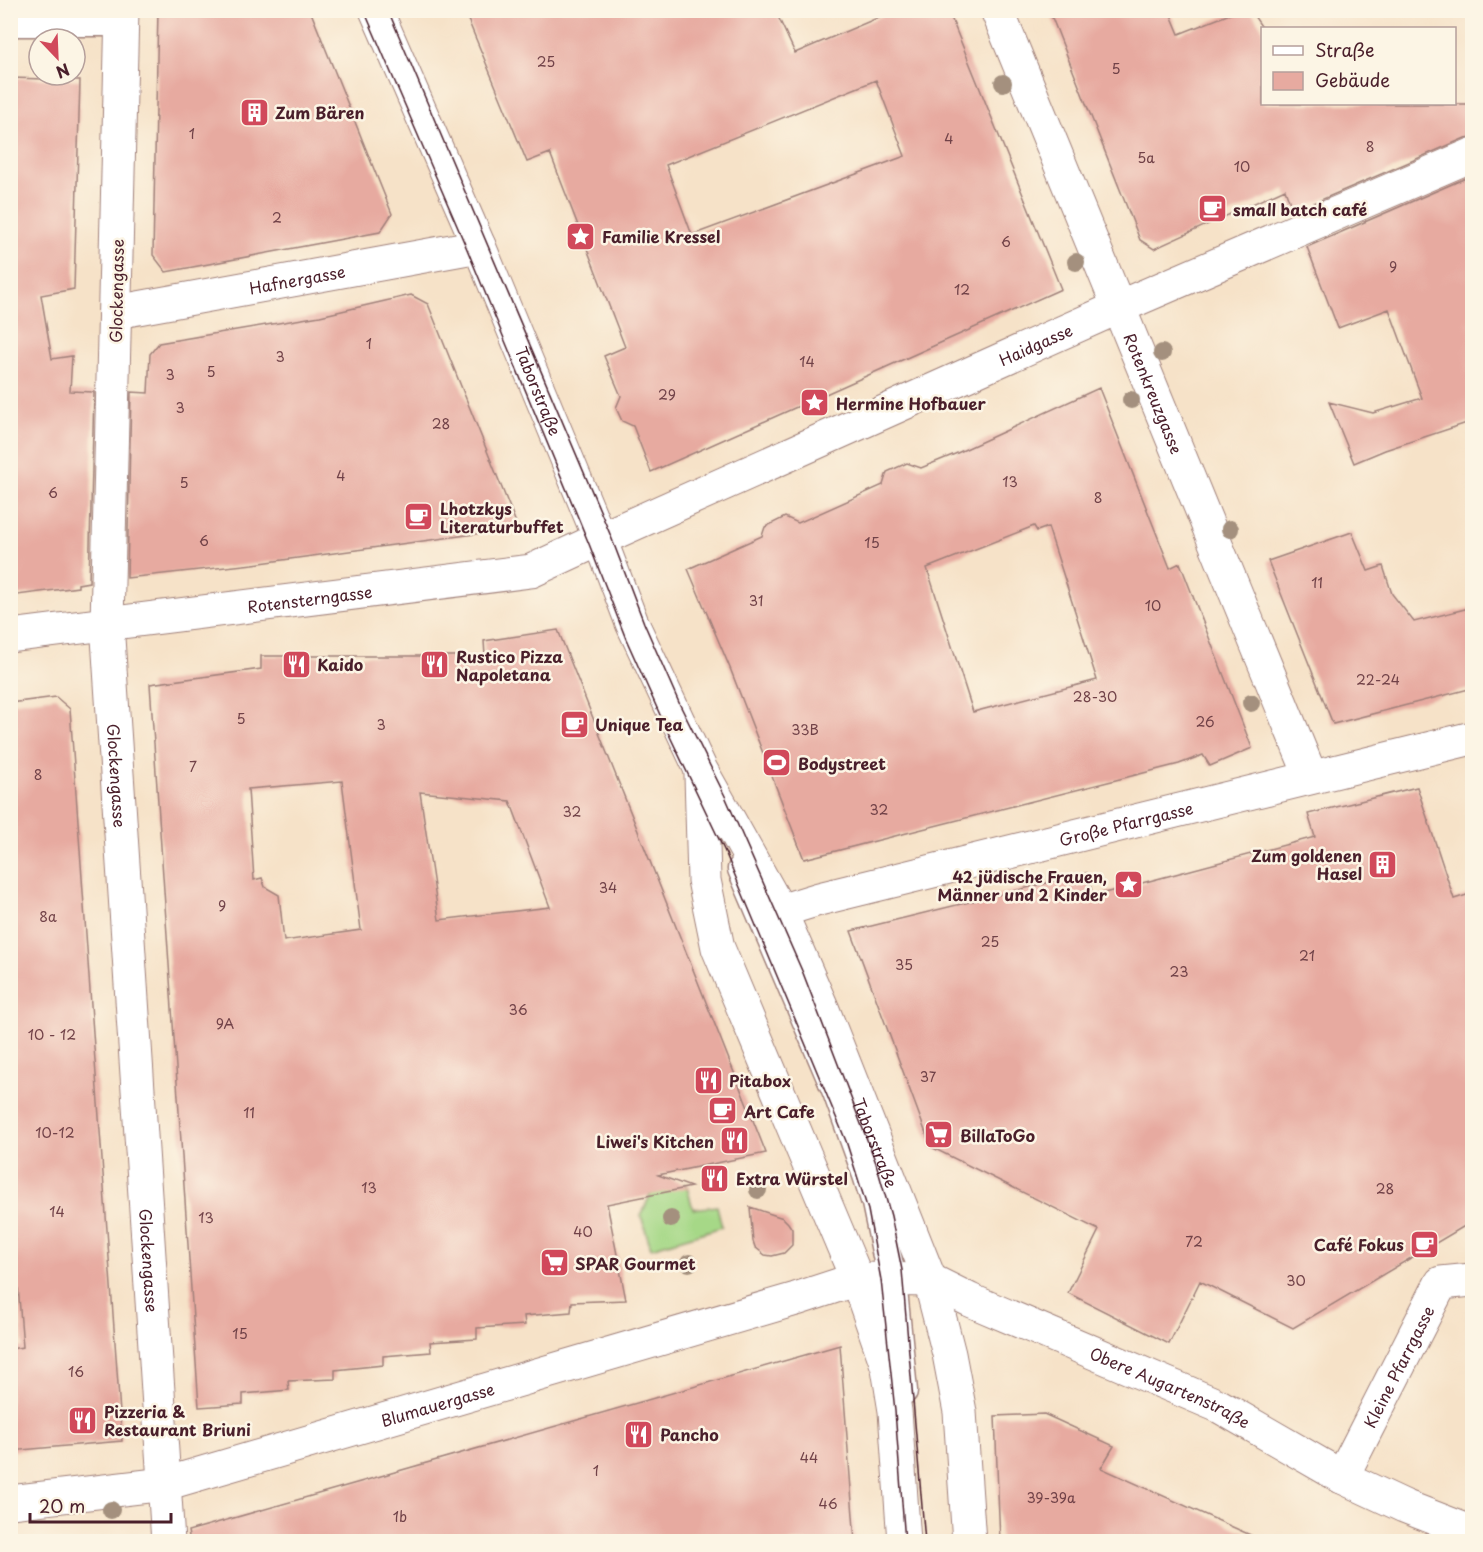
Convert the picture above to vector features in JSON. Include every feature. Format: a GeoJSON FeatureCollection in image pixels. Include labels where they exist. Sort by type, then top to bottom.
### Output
{"type":"FeatureCollection","features":[{"type":"Feature","properties":{"kind":"street","name":"Taborstraße"},"geometry":{"type":"LineString","coordinates":[[376,10],[480,246],[600,538],[632,623],[701,770],[780,911],[823,1010],[930,1280],[949,1354],[960,1412],[969,1542]]}},
{"type":"Feature","properties":{"kind":"street","name":"Rotenkreuzgasse"},"geometry":{"type":"LineString","coordinates":[[997,10],[1311,777]]}},
{"type":"Feature","properties":{"kind":"street","name":"Glockengasse"},"geometry":{"type":"LineString","coordinates":[[122,16],[107,623],[168,1542]]}},
{"type":"Feature","properties":{"kind":"street","name":"Haidgasse"},"geometry":{"type":"LineString","coordinates":[[600,538],[1119,307],[1473,155]]}},
{"type":"Feature","properties":{"kind":"street","name":"Hafnergasse"},"geometry":{"type":"LineString","coordinates":[[116,312],[480,246]]}},
{"type":"Feature","properties":{"kind":"street","name":"Rotensterngasse"},"geometry":{"type":"LineString","coordinates":[[10,636],[531,571],[600,538]]}},
{"type":"Feature","properties":{"kind":"street","name":"Große Pfarrgasse"},"geometry":{"type":"LineString","coordinates":[[780,911],[819,899],[1473,738]]}},
{"type":"Feature","properties":{"kind":"street","name":"Taborstraße"},"geometry":{"type":"LineString","coordinates":[[701,770],[704,880],[718,948],[857,1279],[888,1368],[895,1412],[904,1542]]}},
{"type":"Feature","properties":{"kind":"street","name":"Blumauergasse"},"geometry":{"type":"LineString","coordinates":[[10,1502],[165,1484],[784,1303],[857,1279]]}},
{"type":"Feature","properties":{"kind":"street","name":"Obere Augartenstraße"},"geometry":{"type":"LineString","coordinates":[[857,1279],[930,1280],[987,1308],[1219,1406],[1342,1477],[1465,1533]]}},
{"type":"Feature","properties":{"kind":"street","name":"Kleine Pfarrgasse"},"geometry":{"type":"LineString","coordinates":[[1342,1477],[1441,1283],[1473,1280]]}},
{"type":"Feature","properties":{"kind":"lane"},"geometry":{"type":"LineString","coordinates":[[10,22],[122,16]]}},
{"type":"Feature","properties":{"kind":"lane","name":"Taborstraße"},"geometry":{"type":"LineString","coordinates":[[701,770],[858,1145],[876,1203],[892,1280],[915,1542]]}},
{"type":"Feature","properties":{"kind":"green space"},"geometry":{"type":"Polygon","coordinates":[[[686,1184],[693,1209],[717,1206],[722,1227],[651,1248],[641,1216],[652,1191],[686,1184]]]}},
{"type":"Feature","properties":{"kind":"building","name":"Zum Bären"},"geometry":{"type":"Polygon","coordinates":[[[158,10],[310,10],[392,214],[380,232],[166,272],[153,255],[158,10]]]}},
{"type":"Feature","properties":{"kind":"building"},"geometry":{"type":"Polygon","coordinates":[[[464,10],[775,10],[795,53],[896,10],[948,10],[1061,289],[651,472],[633,426],[622,421],[616,408],[621,396],[604,356],[625,347],[550,153],[527,162],[464,10]],[[876,80],[666,165],[692,235],[905,156],[876,80]]]}},
{"type":"Feature","properties":{"kind":"building"},"geometry":{"type":"Polygon","coordinates":[[[1049,10],[1169,10],[1179,34],[1240,10],[1250,10],[1262,27],[1261,105],[1473,104],[1473,137],[1465,138],[1293,212],[1285,189],[1154,249],[1140,240],[1049,10]]]}},
{"type":"Feature","properties":{"kind":"building"},"geometry":{"type":"Polygon","coordinates":[[[10,78],[27,78],[27,87],[80,87],[74,289],[41,295],[52,359],[72,356],[70,391],[94,392],[89,582],[78,584],[78,587],[10,596],[10,78]]]}},
{"type":"Feature","properties":{"kind":"building"},"geometry":{"type":"Polygon","coordinates":[[[1473,175],[1473,421],[1385,450],[1354,463],[1329,402],[1373,413],[1422,398],[1389,309],[1338,328],[1307,247],[1473,175]]]}},
{"type":"Feature","properties":{"kind":"building"},"geometry":{"type":"Polygon","coordinates":[[[411,295],[428,304],[518,528],[253,564],[127,578],[131,392],[148,393],[150,354],[159,343],[320,316],[411,295]]]}},
{"type":"Feature","properties":{"kind":"building"},"geometry":{"type":"Polygon","coordinates":[[[1099,388],[1170,568],[1180,563],[1252,748],[1210,766],[1203,755],[1179,764],[804,859],[730,668],[688,569],[762,536],[765,527],[785,517],[798,523],[883,485],[887,472],[907,463],[921,468],[1099,388]],[[1034,526],[927,568],[973,712],[1097,680],[1048,527],[1037,531],[1034,526]]]}},
{"type":"Feature","properties":{"kind":"building"},"geometry":{"type":"Polygon","coordinates":[[[1352,532],[1368,571],[1383,566],[1392,594],[1414,622],[1473,607],[1473,688],[1333,724],[1268,561],[1352,532]]]}},
{"type":"Feature","properties":{"kind":"building"},"geometry":{"type":"Polygon","coordinates":[[[558,630],[766,1153],[658,1175],[691,1187],[607,1204],[626,1300],[572,1302],[571,1312],[524,1316],[525,1325],[477,1328],[477,1339],[430,1342],[431,1352],[383,1356],[383,1365],[335,1370],[335,1379],[288,1381],[289,1390],[243,1394],[243,1404],[199,1407],[150,684],[261,669],[261,656],[485,656],[484,641],[558,630]],[[342,781],[248,789],[254,880],[262,878],[265,887],[279,895],[284,941],[361,930],[342,781]],[[420,792],[439,920],[550,907],[510,801],[420,792]]]}},
{"type":"Feature","properties":{"kind":"building"},"geometry":{"type":"Polygon","coordinates":[[[56,697],[70,709],[122,1441],[10,1451],[10,1349],[23,1347],[14,1235],[10,1235],[10,703],[56,697]]]}},
{"type":"Feature","properties":{"kind":"building"},"geometry":{"type":"Polygon","coordinates":[[[1417,787],[1454,899],[1473,893],[1473,1221],[1293,1328],[1200,1281],[1169,1344],[1068,1293],[1099,1230],[931,1147],[851,931],[1087,873],[1093,896],[1315,837],[1308,814],[1417,787]]]}},
{"type":"Feature","properties":{"kind":"building"},"geometry":{"type":"Polygon","coordinates":[[[750,1207],[783,1218],[788,1223],[792,1229],[792,1245],[784,1253],[765,1255],[755,1247],[750,1207]]]}},
{"type":"Feature","properties":{"kind":"building"},"geometry":{"type":"Polygon","coordinates":[[[840,1345],[855,1542],[190,1542],[188,1531],[840,1345]]]}},
{"type":"Feature","properties":{"kind":"building"},"geometry":{"type":"Polygon","coordinates":[[[1044,1414],[1114,1446],[1101,1468],[1266,1542],[1000,1542],[995,1416],[1044,1414]]]}},
{"type":"Feature","properties":{"kind":"tram line"},"geometry":{"type":"LineString","coordinates":[[364,10],[467,249],[626,639],[726,854],[846,1141],[868,1210],[881,1280],[895,1411],[905,1542]]}},
{"type":"Feature","properties":{"kind":"tram line"},"geometry":{"type":"LineString","coordinates":[[388,10],[610,534],[644,623],[680,705],[725,796],[803,973],[876,1163],[891,1216],[902,1270],[925,1542]]}},
{"type":"Feature","properties":{"kind":"place","name":"Zum Bären"},"geometry":{"type":"Point","coordinates":[254,112]}},
{"type":"Feature","properties":{"kind":"place","name":"small batch café"},"geometry":{"type":"Point","coordinates":[1212,209]}},
{"type":"Feature","properties":{"kind":"place","name":"Familie Kressel"},"geometry":{"type":"Point","coordinates":[581,236]}},
{"type":"Feature","properties":{"kind":"place","name":"Hermine Hofbauer"},"geometry":{"type":"Point","coordinates":[815,403]}},
{"type":"Feature","properties":{"kind":"place","name":"Lhotzkys Literaturbuffet"},"geometry":{"type":"Point","coordinates":[419,517]}},
{"type":"Feature","properties":{"kind":"place","name":"Kaido"},"geometry":{"type":"Point","coordinates":[296,664]}},
{"type":"Feature","properties":{"kind":"place","name":"Rustico Pizza Napoletana"},"geometry":{"type":"Point","coordinates":[435,665]}},
{"type":"Feature","properties":{"kind":"place","name":"Unique Tea"},"geometry":{"type":"Point","coordinates":[574,724]}},
{"type":"Feature","properties":{"kind":"place","name":"Bodystreet"},"geometry":{"type":"Point","coordinates":[777,763]}},
{"type":"Feature","properties":{"kind":"place","name":"Zum goldenen Hasel"},"geometry":{"type":"Point","coordinates":[1383,864]}},
{"type":"Feature","properties":{"kind":"place","name":"42 jüdische Frauen, Männer und 2 Kinder"},"geometry":{"type":"Point","coordinates":[1128,885]}},
{"type":"Feature","properties":{"kind":"place","name":"Pitabox"},"geometry":{"type":"Point","coordinates":[708,1080]}},
{"type":"Feature","properties":{"kind":"place","name":"Art Cafe"},"geometry":{"type":"Point","coordinates":[723,1111]}},
{"type":"Feature","properties":{"kind":"place","name":"BillaToGo"},"geometry":{"type":"Point","coordinates":[939,1135]}},
{"type":"Feature","properties":{"kind":"place","name":"Liwei's Kitchen"},"geometry":{"type":"Point","coordinates":[735,1141]}},
{"type":"Feature","properties":{"kind":"place","name":"Extra Würstel"},"geometry":{"type":"Point","coordinates":[715,1178]}},
{"type":"Feature","properties":{"kind":"place","name":"Café Fokus"},"geometry":{"type":"Point","coordinates":[1425,1244]}},
{"type":"Feature","properties":{"kind":"place","name":"SPAR Gourmet"},"geometry":{"type":"Point","coordinates":[554,1263]}},
{"type":"Feature","properties":{"kind":"place","name":"Pizzeria & Restaurant Briuni"},"geometry":{"type":"Point","coordinates":[83,1420]}},
{"type":"Feature","properties":{"kind":"place","name":"Pancho"},"geometry":{"type":"Point","coordinates":[639,1434]}}]}
